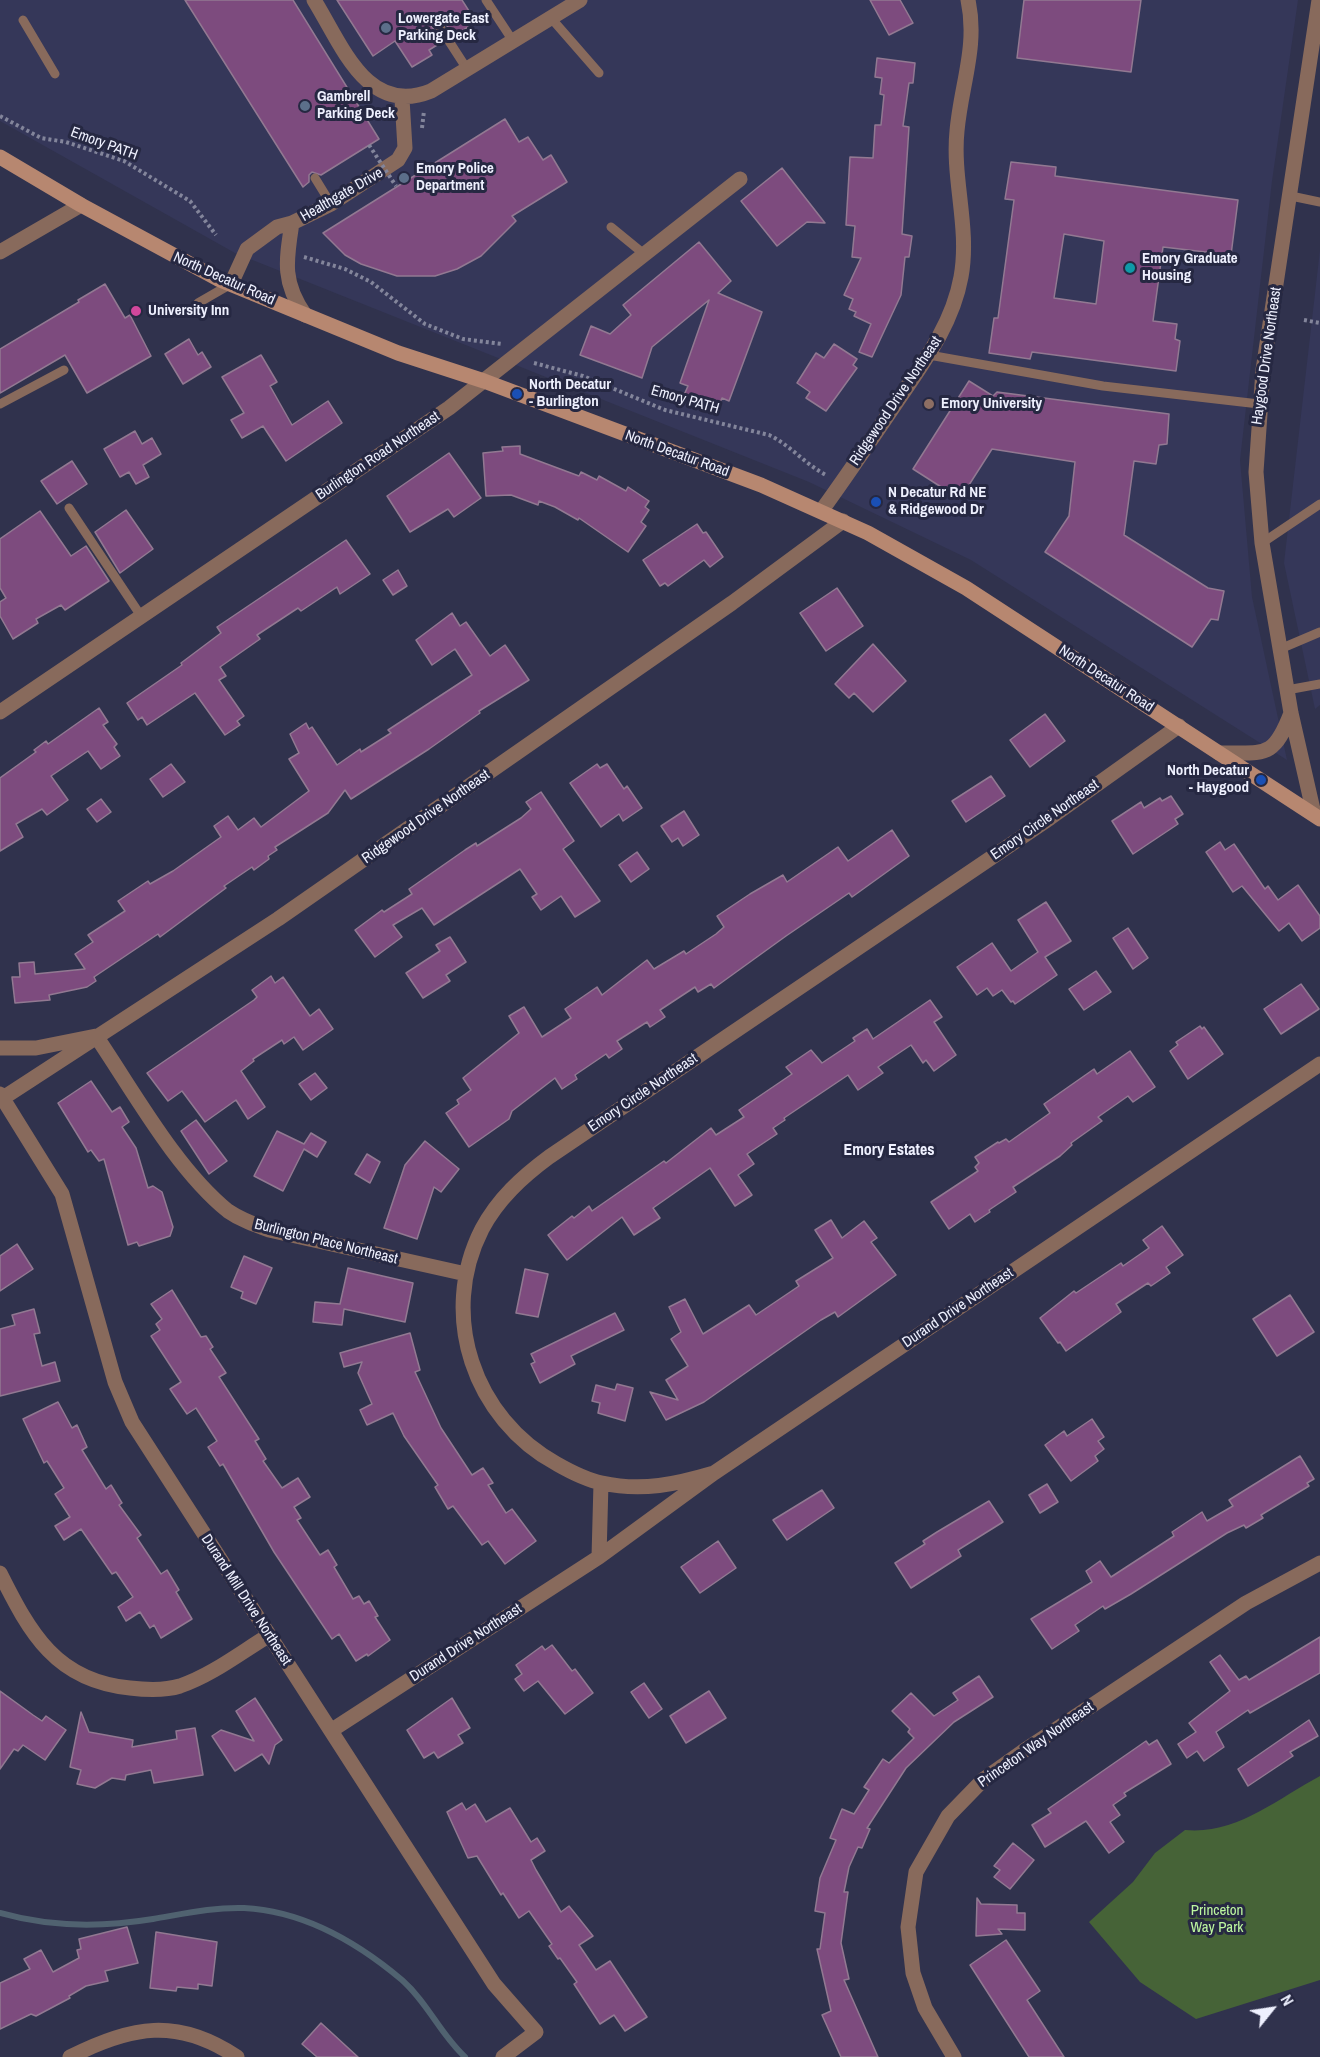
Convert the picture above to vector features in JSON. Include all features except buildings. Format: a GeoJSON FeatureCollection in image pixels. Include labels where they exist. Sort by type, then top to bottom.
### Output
{"type":"FeatureCollection","features":[{"type":"Feature","properties":{"kind":"main road","name":"North Decatur Road"},"geometry":{"type":"LineString","coordinates":[[0,157],[172,256],[231,284],[398,353],[484,381],[760,484],[822,510],[938,570],[1317,817]]}},
{"type":"Feature","properties":{"kind":"street"},"geometry":{"type":"LineString","coordinates":[[314,0],[365,80],[382,92],[402,99],[415,98],[431,92],[513,41],[557,9],[580,0]]}},
{"type":"Feature","properties":{"kind":"street","name":"Ridgewood Drive Northeast"},"geometry":{"type":"LineString","coordinates":[[822,510],[929,355],[944,329],[961,277],[962,206],[956,146],[972,48],[972,21],[968,0]]}},
{"type":"Feature","properties":{"kind":"street","name":"Haygood Drive Northeast"},"geometry":{"type":"LineString","coordinates":[[1317,817],[1291,713],[1262,543],[1256,472],[1259,404],[1319,0]]}},
{"type":"Feature","properties":{"kind":"street","name":"Healthgate Drive"},"geometry":{"type":"LineString","coordinates":[[231,284],[247,249],[277,227],[292,224],[331,204],[398,160],[405,148],[402,99]]}},
{"type":"Feature","properties":{"kind":"street","name":"Burlington Road Northeast"},"geometry":{"type":"LineString","coordinates":[[0,712],[449,408],[740,179]]}},
{"type":"Feature","properties":{"kind":"street"},"geometry":{"type":"LineString","coordinates":[[0,252],[81,205]]}},
{"type":"Feature","properties":{"kind":"street","name":"Healthgate Drive"},"geometry":{"type":"LineString","coordinates":[[292,224],[285,265],[292,297],[304,315]]}},
{"type":"Feature","properties":{"kind":"street","name":"Ridgewood Drive Northeast"},"geometry":{"type":"LineString","coordinates":[[1,1098],[278,919],[732,603],[843,521]]}},
{"type":"Feature","properties":{"kind":"street"},"geometry":{"type":"LineString","coordinates":[[1219,753],[1264,752],[1272,748],[1279,742],[1291,713]]}},
{"type":"Feature","properties":{"kind":"street","name":"Emory Circle Northeast"},"geometry":{"type":"LineString","coordinates":[[714,1473],[658,1487],[601,1483],[571,1472],[537,1453],[513,1433],[492,1406],[476,1375],[465,1337],[466,1274],[478,1240],[492,1213],[514,1185],[531,1170],[1050,818],[1179,726]]}},
{"type":"Feature","properties":{"kind":"street"},"geometry":{"type":"LineString","coordinates":[[0,1048],[36,1048],[96,1036]]}},
{"type":"Feature","properties":{"kind":"street","name":"Burlington Place Northeast"},"geometry":{"type":"LineString","coordinates":[[96,1036],[190,1173],[229,1211],[248,1223],[269,1230],[466,1274]]}},
{"type":"Feature","properties":{"kind":"street","name":"Durand Drive Northeast"},"geometry":{"type":"LineString","coordinates":[[332,1730],[599,1557],[714,1473],[1320,1064]]}},
{"type":"Feature","properties":{"kind":"street","name":"Durand Mill Drive Northeast"},"geometry":{"type":"LineString","coordinates":[[1,1098],[46,1164],[62,1194],[122,1403],[268,1636],[351,1759],[494,1984],[536,2032],[505,2055]]}},
{"type":"Feature","properties":{"kind":"street"},"geometry":{"type":"LineString","coordinates":[[599,1557],[601,1483]]}},
{"type":"Feature","properties":{"kind":"street","name":"Princeton Way Northeast"},"geometry":{"type":"LineString","coordinates":[[954,2057],[925,2008],[913,1973],[908,1927],[916,1872],[948,1816],[984,1779],[1022,1752],[1246,1603],[1320,1563]]}},
{"type":"Feature","properties":{"kind":"street"},"geometry":{"type":"LineString","coordinates":[[0,1573],[21,1614],[40,1644],[65,1666],[108,1685],[153,1690],[179,1686],[210,1672],[268,1636]]}},
{"type":"Feature","properties":{"kind":"street"},"geometry":{"type":"LineString","coordinates":[[70,2057],[117,2035],[134,2030],[168,2030],[214,2044],[237,2057]]}},
{"type":"Feature","properties":{"kind":"lane"},"geometry":{"type":"LineString","coordinates":[[486,0],[513,41]]}},
{"type":"Feature","properties":{"kind":"lane"},"geometry":{"type":"LineString","coordinates":[[557,9],[599,73]]}},
{"type":"Feature","properties":{"kind":"lane"},"geometry":{"type":"LineString","coordinates":[[434,18],[467,69]]}},
{"type":"Feature","properties":{"kind":"lane"},"geometry":{"type":"LineString","coordinates":[[23,20],[55,74]]}},
{"type":"Feature","properties":{"kind":"lane"},"geometry":{"type":"LineString","coordinates":[[315,178],[331,204]]}},
{"type":"Feature","properties":{"kind":"lane"},"geometry":{"type":"LineString","coordinates":[[1291,196],[1320,202]]}},
{"type":"Feature","properties":{"kind":"lane"},"geometry":{"type":"LineString","coordinates":[[611,227],[644,254]]}},
{"type":"Feature","properties":{"kind":"lane"},"geometry":{"type":"LineString","coordinates":[[198,303],[231,284]]}},
{"type":"Feature","properties":{"kind":"lane"},"geometry":{"type":"LineString","coordinates":[[929,355],[1103,386],[1259,404]]}},
{"type":"Feature","properties":{"kind":"lane"},"geometry":{"type":"LineString","coordinates":[[0,404],[64,370]]}},
{"type":"Feature","properties":{"kind":"lane"},"geometry":{"type":"LineString","coordinates":[[1262,543],[1320,504]]}},
{"type":"Feature","properties":{"kind":"lane"},"geometry":{"type":"LineString","coordinates":[[69,508],[141,616]]}},
{"type":"Feature","properties":{"kind":"lane"},"geometry":{"type":"LineString","coordinates":[[1280,650],[1320,632]]}},
{"type":"Feature","properties":{"kind":"lane"},"geometry":{"type":"LineString","coordinates":[[1287,690],[1320,684]]}},
{"type":"Feature","properties":{"kind":"path","name":"Emory PATH"},"geometry":{"type":"LineString","coordinates":[[0,116],[41,138],[66,141],[124,161],[176,190],[190,201],[216,235]]}},
{"type":"Feature","properties":{"kind":"path"},"geometry":{"type":"LineString","coordinates":[[369,145],[396,186]]}},
{"type":"Feature","properties":{"kind":"path"},"geometry":{"type":"LineString","coordinates":[[296,259],[306,257],[345,269],[395,298],[424,324],[463,339],[503,344]]}},
{"type":"Feature","properties":{"kind":"path"},"geometry":{"type":"LineString","coordinates":[[1304,320],[1320,323]]}},
{"type":"Feature","properties":{"kind":"path","name":"Emory PATH"},"geometry":{"type":"LineString","coordinates":[[531,362],[583,376],[665,410],[770,435],[824,475]]}},
{"type":"Feature","properties":{"kind":"shaded area","name":"Emory University"},"geometry":{"type":"Polygon","coordinates":[[[0,0],[1298,0],[1272,181],[1240,460],[1252,597],[1287,760],[971,560],[809,482],[235,253],[0,121],[0,0]]]}},
{"type":"Feature","properties":{"kind":"shaded area"},"geometry":{"type":"Polygon","coordinates":[[[1320,250],[1320,705],[1315,709],[1284,563],[1320,250]]]}},
{"type":"Feature","properties":{"kind":"green space","name":"Princeton Way Park"},"geometry":{"type":"Polygon","coordinates":[[[1320,1776],[1320,1980],[1196,2019],[1140,1982],[1089,1922],[1133,1882],[1155,1853],[1185,1830],[1222,1827],[1239,1821],[1256,1814],[1320,1776]]]}},
{"type":"Feature","properties":{"kind":"waterway"},"geometry":{"type":"LineString","coordinates":[[0,1913],[38,1921],[76,1924],[134,1922],[198,1911],[232,1908],[266,1910],[287,1915],[348,1941],[385,1966],[411,1989],[465,2057]]}},
{"type":"Feature","properties":{"kind":"place","name":"Lowergate East Parking Deck"},"geometry":{"type":"Point","coordinates":[386,28]}},
{"type":"Feature","properties":{"kind":"place","name":"Gambrell Parking Deck"},"geometry":{"type":"Point","coordinates":[305,106]}},
{"type":"Feature","properties":{"kind":"place","name":"Emory Police Department"},"geometry":{"type":"Point","coordinates":[404,178]}},
{"type":"Feature","properties":{"kind":"place","name":"Emory Graduate Housing"},"geometry":{"type":"Point","coordinates":[1130,268]}},
{"type":"Feature","properties":{"kind":"place","name":"University Inn"},"geometry":{"type":"Point","coordinates":[136,311]}},
{"type":"Feature","properties":{"kind":"place","name":"North Decatur - Burlington"},"geometry":{"type":"Point","coordinates":[517,394]}},
{"type":"Feature","properties":{"kind":"place","name":"Emory University"},"geometry":{"type":"Point","coordinates":[929,404]}},
{"type":"Feature","properties":{"kind":"place","name":"N Decatur Rd NE & Ridgewood Dr"},"geometry":{"type":"Point","coordinates":[876,502]}},
{"type":"Feature","properties":{"kind":"place","name":"North Decatur - Haygood"},"geometry":{"type":"Point","coordinates":[1261,780]}},
{"type":"Feature","properties":{"kind":"district","name":"Emory Estates"},"geometry":{"type":"Point","coordinates":[889,1151]}}]}
